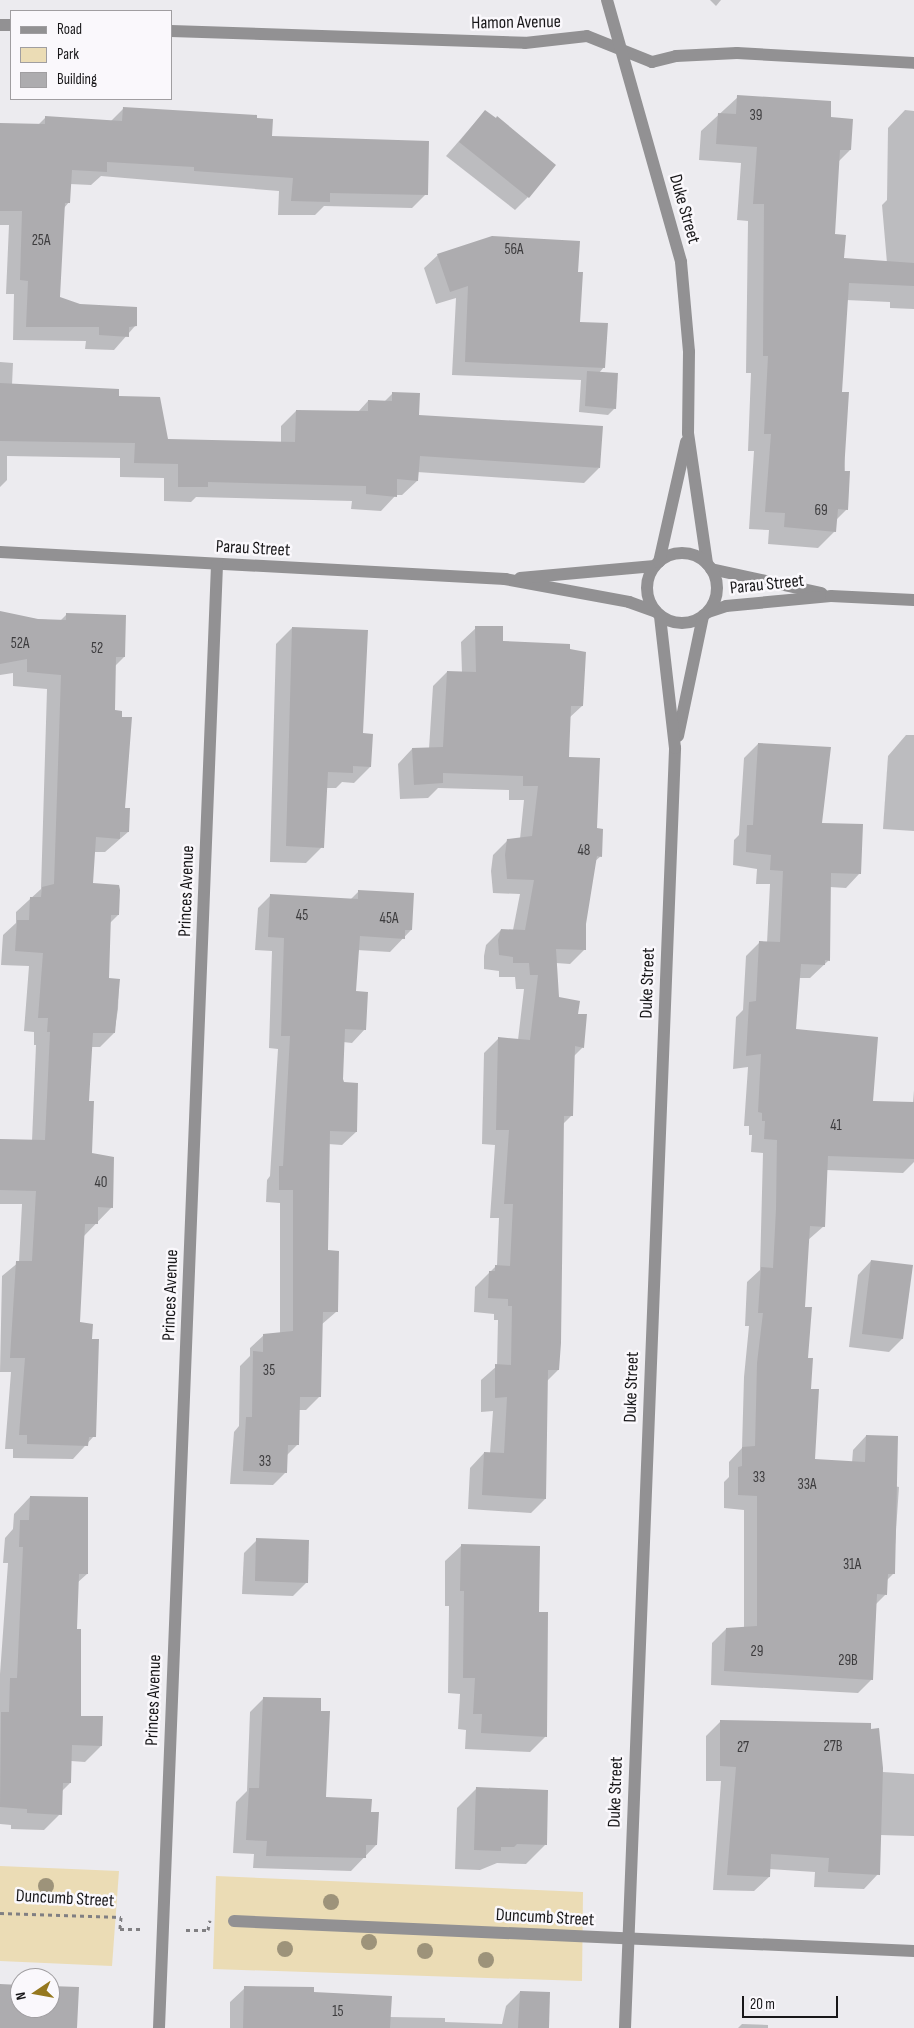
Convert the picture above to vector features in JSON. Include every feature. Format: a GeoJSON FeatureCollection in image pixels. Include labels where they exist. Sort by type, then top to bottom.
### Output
{"type":"FeatureCollection","features":[{"type":"Feature","properties":{"kind":"street","name":"Duke Street"},"geometry":{"type":"LineString","coordinates":[[607,0],[681,262],[689,352],[688,433],[709,566]]}},
{"type":"Feature","properties":{"kind":"street","name":"Hamon Avenue"},"geometry":{"type":"LineString","coordinates":[[172,31],[525,44],[587,36],[652,62],[676,56],[737,53],[914,63]]}},
{"type":"Feature","properties":{"kind":"street","name":"Duke Street"},"geometry":{"type":"LineString","coordinates":[[657,564],[688,433]]}},
{"type":"Feature","properties":{"kind":"street","name":"Parau Street"},"geometry":{"type":"LineString","coordinates":[[0,552],[505,579],[629,602],[658,614]]}},
{"type":"Feature","properties":{"kind":"street"},"geometry":{"type":"LineString","coordinates":[[683,553],[709,566],[717,591],[706,614],[682,623],[658,614],[647,590],[657,564],[670,555],[683,553]]}},
{"type":"Feature","properties":{"kind":"street","name":"Princes Avenue"},"geometry":{"type":"LineString","coordinates":[[159,2028],[217,564]]}},
{"type":"Feature","properties":{"kind":"street","name":"Parau Street"},"geometry":{"type":"LineString","coordinates":[[505,579],[657,564]]}},
{"type":"Feature","properties":{"kind":"street","name":"Parau Street"},"geometry":{"type":"LineString","coordinates":[[709,566],[831,596]]}},
{"type":"Feature","properties":{"kind":"street","name":"Parau Street"},"geometry":{"type":"LineString","coordinates":[[706,614],[726,606],[831,596],[914,600]]}},
{"type":"Feature","properties":{"kind":"street","name":"Duke Street"},"geometry":{"type":"LineString","coordinates":[[624,2028],[675,748],[658,614]]}},
{"type":"Feature","properties":{"kind":"street","name":"Duke Street"},"geometry":{"type":"LineString","coordinates":[[675,748],[706,614]]}},
{"type":"Feature","properties":{"kind":"street","name":"Duncumb Street"},"geometry":{"type":"LineString","coordinates":[[234,1920],[628,1940],[914,1951]]}},
{"type":"Feature","properties":{"kind":"path","name":"Duncumb Street"},"geometry":{"type":"LineString","coordinates":[[0,1913],[121,1917],[120,1929],[148,1929]]}},
{"type":"Feature","properties":{"kind":"path"},"geometry":{"type":"LineString","coordinates":[[184,1930],[208,1930],[209,1920],[234,1920]]}},
{"type":"Feature","properties":{"kind":"green space"},"geometry":{"type":"Polygon","coordinates":[[[0,1866],[119,1871],[112,1966],[0,1961],[0,1866]]]}},
{"type":"Feature","properties":{"kind":"green space"},"geometry":{"type":"Polygon","coordinates":[[[216,1876],[583,1892],[582,1981],[213,1969],[216,1876]]]}},
{"type":"Feature","properties":{"kind":"building"},"geometry":{"type":"Polygon","coordinates":[[[737,95],[831,101],[831,117],[853,119],[851,150],[840,150],[835,234],[846,235],[844,258],[914,263],[914,286],[849,283],[842,392],[849,392],[844,471],[850,471],[848,510],[838,509],[836,532],[784,527],[785,513],[765,512],[771,434],[764,434],[768,356],[763,356],[764,204],[753,204],[757,147],[716,144],[718,113],[736,114],[737,95]]]}},
{"type":"Feature","properties":{"kind":"building"},"geometry":{"type":"Polygon","coordinates":[[[123,107],[257,115],[257,118],[273,119],[272,136],[429,141],[428,195],[330,193],[330,202],[291,201],[293,178],[194,171],[194,167],[107,162],[107,172],[72,170],[70,203],[65,203],[60,297],[80,304],[137,307],[137,326],[129,327],[129,337],[99,335],[99,327],[26,327],[28,281],[20,280],[22,211],[0,211],[0,123],[45,124],[45,116],[122,121],[123,107]]]}},
{"type":"Feature","properties":{"kind":"building"},"geometry":{"type":"Polygon","coordinates":[[[485,110],[496,118],[497,116],[556,165],[529,198],[459,142],[485,110]]]}},
{"type":"Feature","properties":{"kind":"building"},"geometry":{"type":"Polygon","coordinates":[[[492,236],[580,241],[578,272],[583,272],[580,322],[608,323],[605,368],[465,362],[468,286],[450,292],[437,254],[492,236]]]}},
{"type":"Feature","properties":{"kind":"building"},"geometry":{"type":"Polygon","coordinates":[[[587,371],[618,373],[616,409],[585,406],[587,371]]]}},
{"type":"Feature","properties":{"kind":"building"},"geometry":{"type":"Polygon","coordinates":[[[0,383],[119,389],[119,396],[160,397],[168,439],[295,442],[296,410],[368,411],[368,400],[392,401],[392,392],[420,393],[419,415],[603,426],[600,468],[420,456],[418,481],[397,479],[397,497],[366,494],[366,486],[208,482],[208,487],[178,487],[178,464],[134,463],[135,443],[0,441],[0,383]]]}},
{"type":"Feature","properties":{"kind":"building"},"geometry":{"type":"Polygon","coordinates":[[[0,611],[38,619],[66,620],[66,613],[126,615],[125,657],[116,657],[115,710],[122,711],[122,717],[132,717],[125,808],[130,808],[129,832],[120,832],[120,839],[96,837],[93,883],[119,885],[119,915],[111,915],[109,978],[120,979],[115,1033],[93,1033],[89,1101],[94,1101],[92,1153],[114,1157],[113,1208],[98,1207],[98,1224],[85,1224],[80,1322],[93,1324],[92,1339],[99,1339],[96,1437],[89,1437],[88,1446],[27,1444],[27,1435],[19,1435],[25,1358],[10,1358],[16,1261],[32,1261],[36,1191],[0,1190],[0,1139],[45,1140],[50,1032],[47,1032],[48,1018],[38,1018],[43,953],[15,951],[17,920],[29,920],[30,897],[41,897],[42,887],[54,884],[61,675],[27,672],[27,659],[0,664],[0,611]]]}},
{"type":"Feature","properties":{"kind":"building"},"geometry":{"type":"Polygon","coordinates":[[[475,626],[503,626],[503,641],[570,644],[570,649],[586,652],[583,706],[571,706],[569,757],[600,758],[597,828],[603,829],[602,857],[597,856],[586,924],[586,950],[556,949],[559,997],[580,1001],[578,1014],[587,1014],[584,1048],[575,1046],[573,1116],[564,1116],[561,1343],[559,1370],[548,1370],[546,1499],[482,1495],[484,1452],[504,1453],[507,1397],[495,1398],[495,1364],[511,1365],[512,1306],[508,1306],[508,1299],[488,1298],[489,1271],[495,1271],[495,1265],[510,1266],[513,1204],[504,1204],[509,1130],[496,1130],[498,1037],[530,1040],[538,975],[530,975],[529,963],[513,963],[513,957],[499,955],[498,940],[501,929],[525,930],[534,880],[507,879],[505,855],[507,839],[532,836],[538,786],[523,786],[523,776],[443,773],[443,783],[414,785],[412,748],[443,747],[447,671],[476,672],[475,626]]]}},
{"type":"Feature","properties":{"kind":"building"},"geometry":{"type":"Polygon","coordinates":[[[292,627],[368,630],[363,733],[373,734],[371,767],[353,766],[353,773],[328,772],[324,848],[286,846],[292,627]]]}},
{"type":"Feature","properties":{"kind":"building"},"geometry":{"type":"Polygon","coordinates":[[[758,743],[831,747],[822,823],[863,824],[861,874],[831,873],[830,961],[825,960],[825,965],[801,964],[796,1029],[878,1037],[873,1101],[914,1102],[914,1159],[828,1156],[825,1227],[810,1226],[805,1307],[812,1307],[808,1358],[813,1358],[811,1389],[819,1389],[815,1459],[865,1462],[866,1435],[898,1436],[895,1574],[888,1574],[887,1595],[877,1594],[873,1680],[724,1671],[726,1628],[757,1626],[757,1496],[738,1495],[738,1467],[742,1466],[742,1447],[755,1446],[757,1363],[763,1313],[758,1313],[761,1267],[773,1268],[776,1209],[777,1140],[764,1139],[765,1121],[762,1121],[762,1113],[758,1112],[761,1054],[746,1056],[749,1002],[756,1001],[759,941],[780,942],[783,871],[770,870],[771,855],[746,852],[747,825],[753,825],[758,743]]]}},
{"type":"Feature","properties":{"kind":"building"},"geometry":{"type":"Polygon","coordinates":[[[358,890],[414,893],[412,930],[405,930],[405,939],[360,936],[356,991],[368,992],[366,1030],[345,1029],[343,1079],[344,1082],[358,1083],[357,1132],[330,1131],[328,1250],[339,1251],[338,1312],[323,1312],[321,1397],[300,1397],[299,1445],[288,1445],[287,1473],[243,1471],[246,1417],[252,1417],[253,1351],[263,1352],[263,1334],[293,1331],[293,1190],[279,1190],[279,1166],[283,1166],[290,1036],[281,1036],[284,938],[268,937],[270,894],[358,899],[358,890]]]}},
{"type":"Feature","properties":{"kind":"building"},"geometry":{"type":"Polygon","coordinates":[[[871,1260],[913,1265],[903,1339],[862,1334],[871,1260]]]}},
{"type":"Feature","properties":{"kind":"building"},"geometry":{"type":"Polygon","coordinates":[[[30,1496],[88,1497],[88,1574],[79,1574],[77,1629],[81,1629],[81,1716],[103,1716],[102,1746],[72,1745],[71,1783],[63,1783],[62,1815],[27,1813],[27,1809],[0,1807],[1,1712],[9,1712],[10,1678],[17,1678],[23,1547],[19,1547],[20,1520],[29,1520],[30,1496]]]}},
{"type":"Feature","properties":{"kind":"building"},"geometry":{"type":"Polygon","coordinates":[[[256,1538],[309,1540],[308,1583],[255,1581],[256,1538]]]}},
{"type":"Feature","properties":{"kind":"building"},"geometry":{"type":"Polygon","coordinates":[[[461,1544],[540,1546],[539,1612],[548,1612],[547,1737],[481,1733],[482,1714],[473,1714],[475,1678],[463,1678],[464,1591],[460,1591],[461,1544]]]}},
{"type":"Feature","properties":{"kind":"building"},"geometry":{"type":"Polygon","coordinates":[[[263,1697],[321,1698],[321,1711],[330,1711],[326,1797],[372,1799],[371,1812],[379,1812],[377,1845],[366,1845],[366,1858],[266,1856],[267,1841],[246,1840],[249,1788],[259,1788],[263,1697]]]}},
{"type":"Feature","properties":{"kind":"building"},"geometry":{"type":"Polygon","coordinates":[[[720,1720],[871,1723],[871,1729],[879,1728],[883,1768],[880,1875],[828,1872],[829,1858],[771,1854],[770,1877],[727,1875],[736,1767],[720,1766],[720,1720]]]}},
{"type":"Feature","properties":{"kind":"building"},"geometry":{"type":"Polygon","coordinates":[[[476,1787],[548,1790],[547,1845],[517,1844],[514,1847],[501,1847],[501,1851],[474,1850],[476,1787]]]}},
{"type":"Feature","properties":{"kind":"building"},"geometry":{"type":"Polygon","coordinates":[[[0,1984],[10,1984],[10,2018],[60,2018],[60,1986],[79,1987],[77,2028],[0,2028],[0,1984]]]}},
{"type":"Feature","properties":{"kind":"building"},"geometry":{"type":"Polygon","coordinates":[[[244,1986],[314,1987],[314,1992],[392,1996],[390,2028],[243,2028],[244,1986]]]}},
{"type":"Feature","properties":{"kind":"building"},"geometry":{"type":"Polygon","coordinates":[[[520,1991],[550,1992],[549,2028],[518,2028],[520,1991]]]}}]}
